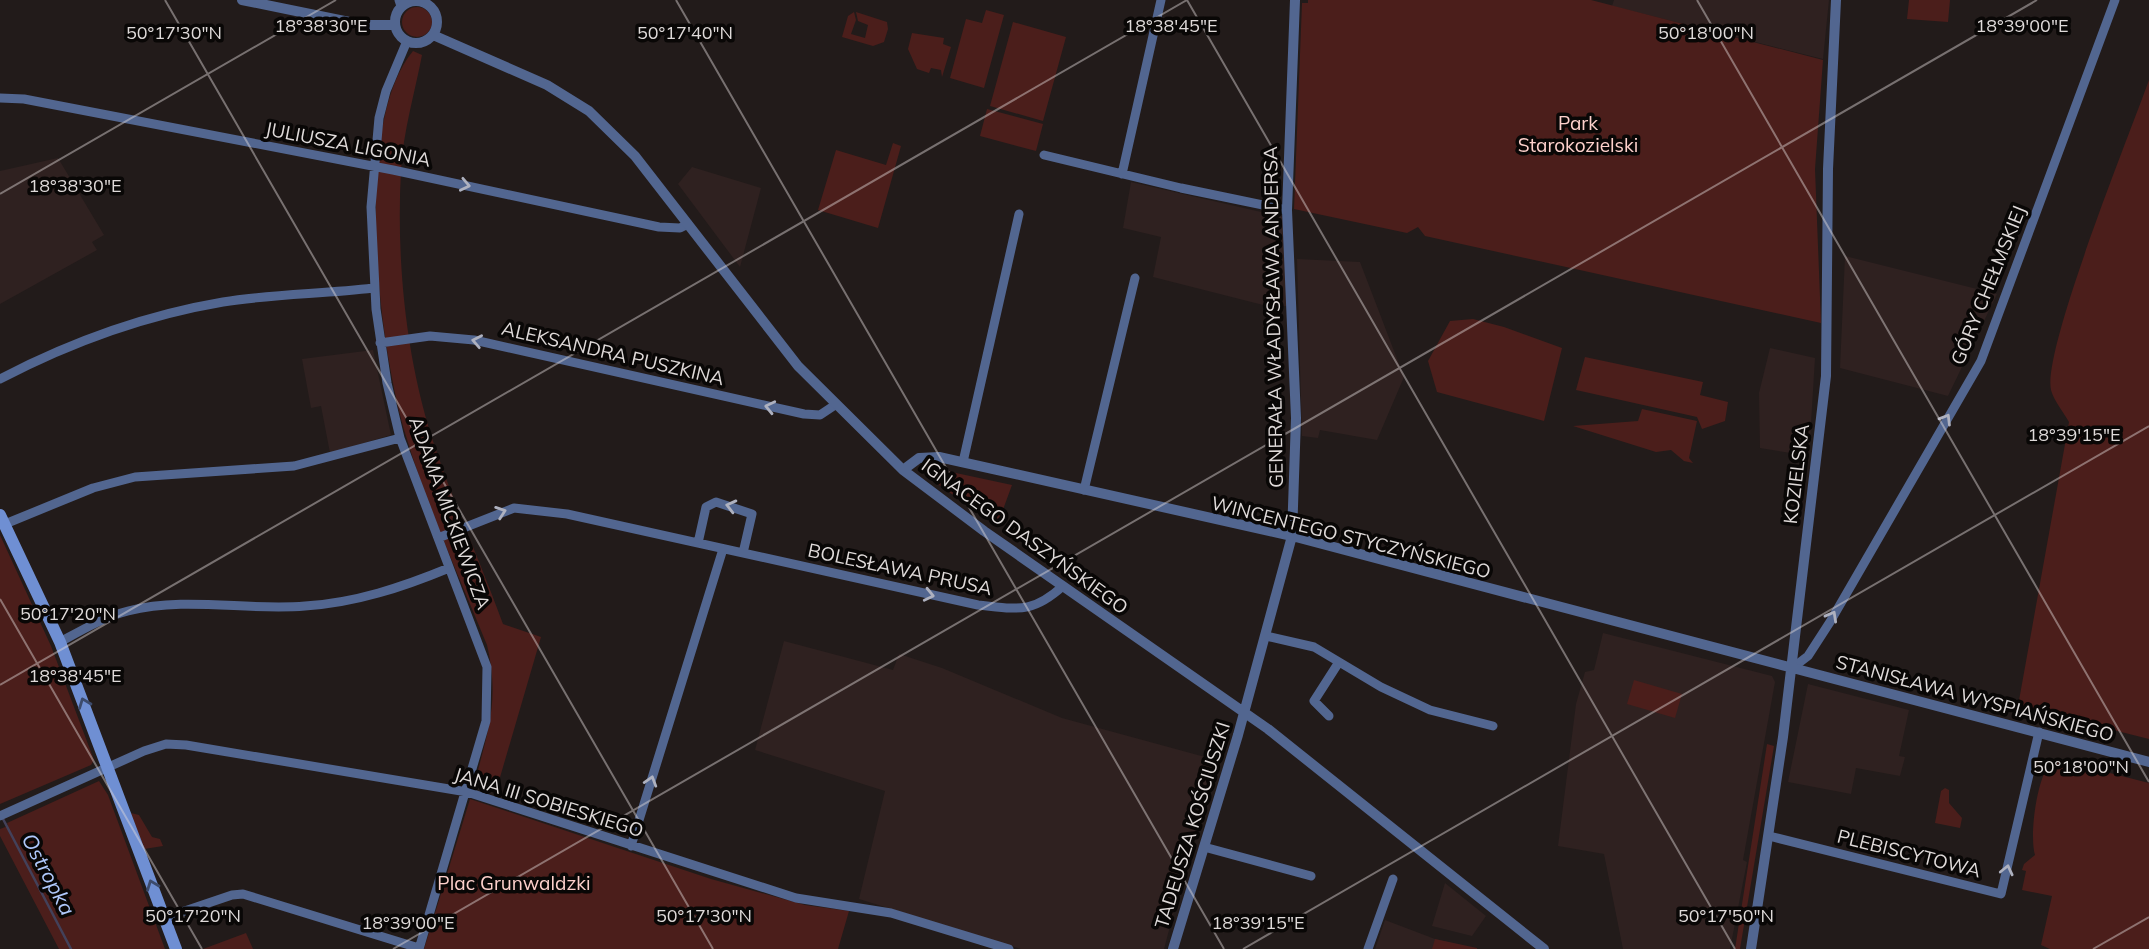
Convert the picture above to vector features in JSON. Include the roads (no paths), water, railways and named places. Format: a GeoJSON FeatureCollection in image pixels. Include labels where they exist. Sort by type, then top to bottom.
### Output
{"type":"FeatureCollection","features":[{"type":"Feature","properties":{"kind":"main road"},"geometry":{"type":"LineString","coordinates":[[2,519],[60,642],[176,949]]}},
{"type":"Feature","properties":{"kind":"street"},"geometry":{"type":"LineString","coordinates":[[242,0],[364,25],[395,25]]}},
{"type":"Feature","properties":{"kind":"street"},"geometry":{"type":"LineString","coordinates":[[1122,174],[1161,0]]}},
{"type":"Feature","properties":{"kind":"street","name":"GENERAŁA WŁADYSŁAWA ANDERSA"},"geometry":{"type":"LineString","coordinates":[[1244,712],[1292,536],[1296,418],[1287,210],[1295,0]]}},
{"type":"Feature","properties":{"kind":"street","name":"KOZIELSKA"},"geometry":{"type":"LineString","coordinates":[[1751,949],[1791,669],[1828,355],[1828,169],[1836,0]]}},
{"type":"Feature","properties":{"kind":"street","name":"GÓRY CHEŁMSKIEJ"},"geometry":{"type":"LineString","coordinates":[[1791,669],[1808,656],[1830,622],[1981,361],[2115,0]]}},
{"type":"Feature","properties":{"kind":"street"},"geometry":{"type":"LineString","coordinates":[[400,3],[433,3],[438,18],[433,35],[421,43],[407,41],[395,25],[400,3]]}},
{"type":"Feature","properties":{"kind":"street","name":"IGNACEGO DASZYŃSKIEGO"},"geometry":{"type":"LineString","coordinates":[[433,35],[571,99],[625,146],[781,346],[835,405],[903,470],[937,498],[1244,712],[1344,787],[1544,949]]}},
{"type":"Feature","properties":{"kind":"street","name":"ADAMA MICKIEWICZA"},"geometry":{"type":"LineString","coordinates":[[407,41],[386,91],[374,167],[371,207],[373,288],[380,343],[400,438],[481,647],[489,687],[486,721],[419,949]]}},
{"type":"Feature","properties":{"kind":"street","name":"JULIUSZA LIGONIA"},"geometry":{"type":"LineString","coordinates":[[0,98],[24,99],[374,167],[659,227],[680,228],[688,225]]}},
{"type":"Feature","properties":{"kind":"street"},"geometry":{"type":"LineString","coordinates":[[1044,155],[1287,210]]}},
{"type":"Feature","properties":{"kind":"street"},"geometry":{"type":"LineString","coordinates":[[963,462],[1019,214]]}},
{"type":"Feature","properties":{"kind":"street"},"geometry":{"type":"LineString","coordinates":[[1084,490],[1135,278]]}},
{"type":"Feature","properties":{"kind":"street"},"geometry":{"type":"LineString","coordinates":[[0,379],[59,351],[188,310],[235,300],[373,288]]}},
{"type":"Feature","properties":{"kind":"street","name":"ALEKSANDRA PUSZKINA"},"geometry":{"type":"LineString","coordinates":[[380,343],[447,336],[804,414],[820,415],[835,405]]}},
{"type":"Feature","properties":{"kind":"street"},"geometry":{"type":"LineString","coordinates":[[2,519],[93,488],[135,477],[293,466],[400,438]]}},
{"type":"Feature","properties":{"kind":"street","name":"WINCENTEGO STYCZYŃSKIEGO"},"geometry":{"type":"LineString","coordinates":[[903,470],[927,456],[963,462],[1292,536],[1791,669]]}},
{"type":"Feature","properties":{"kind":"street"},"geometry":{"type":"LineString","coordinates":[[698,543],[706,507],[716,502],[752,514],[743,553]]}},
{"type":"Feature","properties":{"kind":"street","name":"BOLESŁAWA PRUSA"},"geometry":{"type":"LineString","coordinates":[[438,538],[502,511],[523,508],[698,543],[959,601],[1011,609],[1037,606],[1063,586]]}},
{"type":"Feature","properties":{"kind":"street"},"geometry":{"type":"LineString","coordinates":[[631,846],[723,549]]}},
{"type":"Feature","properties":{"kind":"street"},"geometry":{"type":"LineString","coordinates":[[60,642],[110,617],[149,607],[318,605],[394,589],[449,568]]}},
{"type":"Feature","properties":{"kind":"street"},"geometry":{"type":"LineString","coordinates":[[1266,636],[1314,647],[1381,687],[1430,710],[1493,726]]}},
{"type":"Feature","properties":{"kind":"street"},"geometry":{"type":"LineString","coordinates":[[1329,716],[1314,701],[1339,662]]}},
{"type":"Feature","properties":{"kind":"street","name":"STANISŁAWA WYSPIAŃSKIEGO"},"geometry":{"type":"LineString","coordinates":[[1791,669],[1867,686],[2149,762]]}},
{"type":"Feature","properties":{"kind":"street","name":"TADEUSZA KOŚCIUSZKI"},"geometry":{"type":"LineString","coordinates":[[1173,949],[1244,712]]}},
{"type":"Feature","properties":{"kind":"street","name":"PLEBISCYTOWA"},"geometry":{"type":"LineString","coordinates":[[1769,836],[2001,894],[2039,732]]}},
{"type":"Feature","properties":{"kind":"street","name":"JANA III SOBIESKIEGO"},"geometry":{"type":"LineString","coordinates":[[0,816],[108,766],[153,748],[177,744],[467,792],[796,898],[891,913],[1009,949]]}},
{"type":"Feature","properties":{"kind":"street"},"geometry":{"type":"LineString","coordinates":[[1204,847],[1311,876]]}},
{"type":"Feature","properties":{"kind":"street"},"geometry":{"type":"LineString","coordinates":[[1368,949],[1393,879]]}},
{"type":"Feature","properties":{"kind":"street"},"geometry":{"type":"LineString","coordinates":[[164,918],[229,896],[243,894],[419,949]]}},
{"type":"Feature","properties":{"kind":"waterway","name":"Ostropka"},"geometry":{"type":"LineString","coordinates":[[2,817],[71,949]]}},
{"type":"Feature","properties":{"kind":"park label","name":"Park Starokozielski"},"geometry":{"type":"Point","coordinates":[1578,134]}},
{"type":"Feature","properties":{"kind":"park label","name":"Plac Grunwaldzki"},"geometry":{"type":"Point","coordinates":[514,883]}}]}
